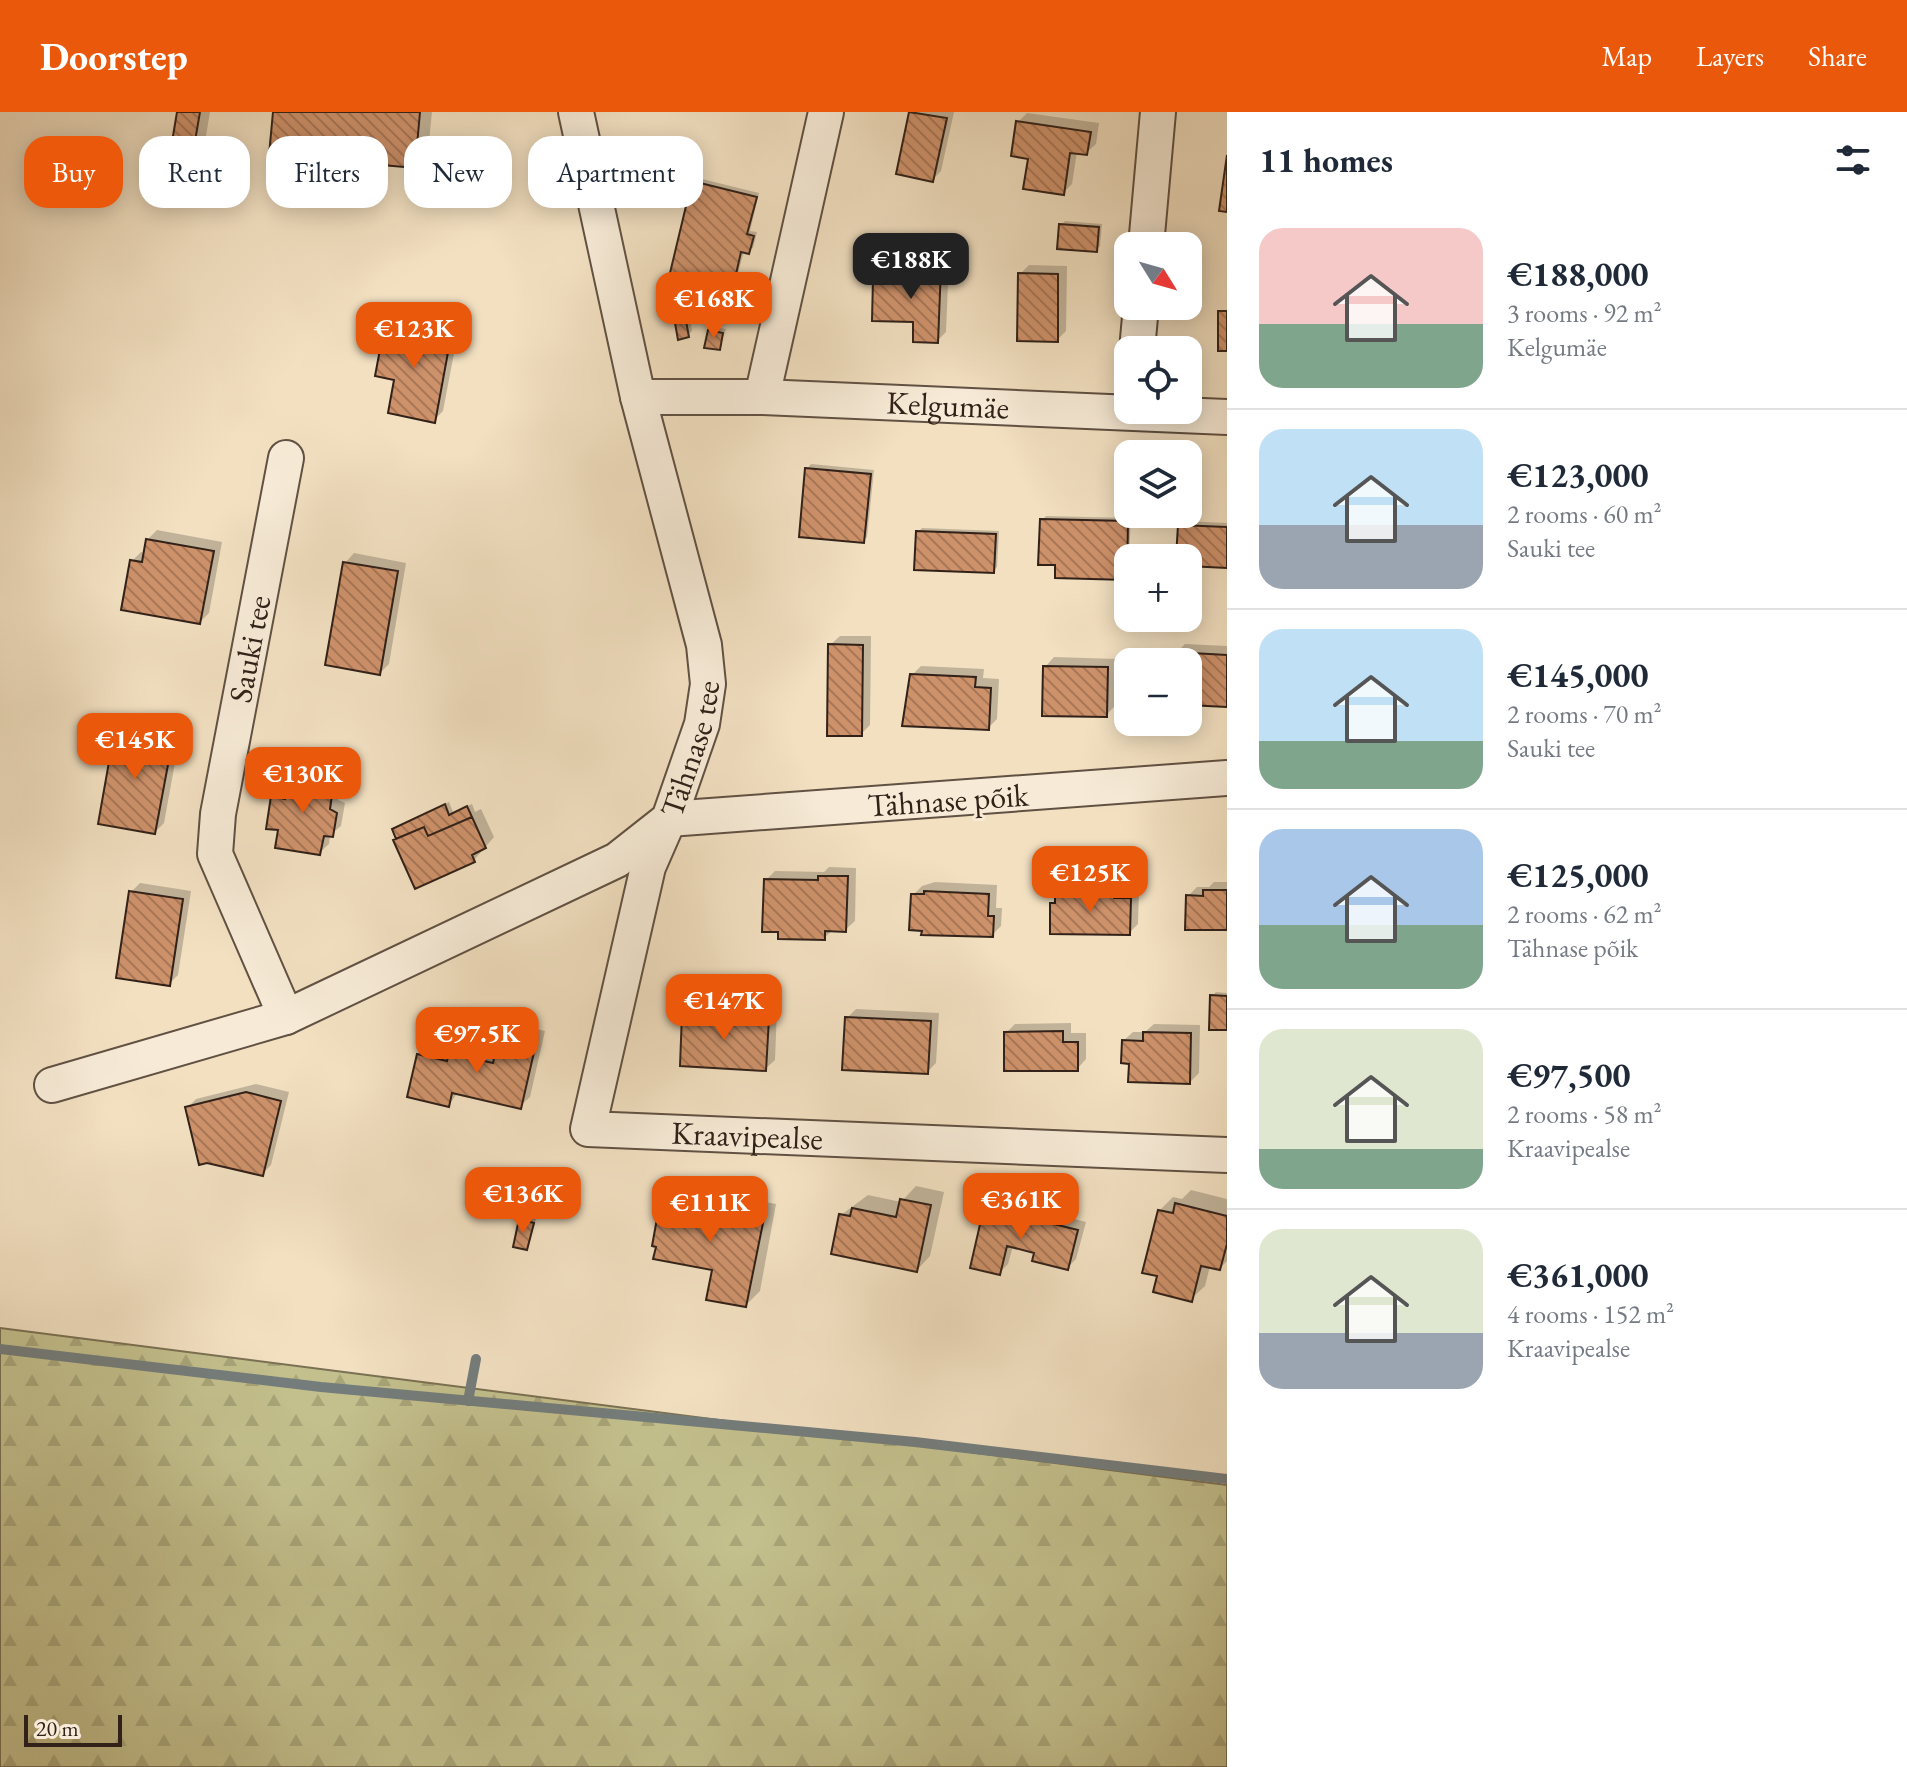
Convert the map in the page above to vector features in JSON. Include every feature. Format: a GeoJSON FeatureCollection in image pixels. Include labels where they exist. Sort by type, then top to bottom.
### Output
{"type":"FeatureCollection","features":[{"type":"Feature","properties":{"kind":"street","name":"Tähnase tee"},"geometry":{"type":"LineString","coordinates":[[52,1085],[286,1017],[617,860],[669,819],[702,724],[708,684],[704,645],[638,397],[576,112]]}},
{"type":"Feature","properties":{"kind":"street"},"geometry":{"type":"LineString","coordinates":[[762,397],[826,112]]}},
{"type":"Feature","properties":{"kind":"street"},"geometry":{"type":"LineString","coordinates":[[1147,232],[1158,112]]}},
{"type":"Feature","properties":{"kind":"street","name":"Kelgumäe"},"geometry":{"type":"LineString","coordinates":[[638,397],[762,397],[1114,411]]}},
{"type":"Feature","properties":{"kind":"street","name":"Kelgumäe"},"geometry":{"type":"LineString","coordinates":[[1202,416],[1227,417]]}},
{"type":"Feature","properties":{"kind":"street","name":"Sauki tee"},"geometry":{"type":"LineString","coordinates":[[286,458],[218,814],[215,854],[286,1017]]}},
{"type":"Feature","properties":{"kind":"street","name":"Tähnase põik"},"geometry":{"type":"LineString","coordinates":[[669,819],[1227,778]]}},
{"type":"Feature","properties":{"kind":"street","name":"Kraavipealse"},"geometry":{"type":"LineString","coordinates":[[669,819],[648,867],[588,1129],[1227,1155]]}},
{"type":"Feature","properties":{"kind":"green space"},"geometry":{"type":"Polygon","coordinates":[[[0,1328],[1227,1485],[1227,1767],[0,1767],[0,1328]]]}},
{"type":"Feature","properties":{"kind":"building"},"geometry":{"type":"Polygon","coordinates":[[[177,112],[200,112],[196,136],[173,136],[177,112]]]}},
{"type":"Feature","properties":{"kind":"building"},"geometry":{"type":"Polygon","coordinates":[[[273,112],[420,112],[418,136],[404,136],[404,167],[388,166],[388,136],[271,136],[273,112]]]}},
{"type":"Feature","properties":{"kind":"building"},"geometry":{"type":"Polygon","coordinates":[[[909,112],[947,118],[933,182],[896,174],[909,112]]]}},
{"type":"Feature","properties":{"kind":"building"},"geometry":{"type":"Polygon","coordinates":[[[1016,121],[1091,132],[1087,155],[1070,153],[1064,195],[1023,189],[1028,159],[1011,156],[1016,121]]]}},
{"type":"Feature","properties":{"kind":"building"},"geometry":{"type":"Polygon","coordinates":[[[1227,155],[1227,212],[1219,211],[1227,155]]]}},
{"type":"Feature","properties":{"kind":"building"},"geometry":{"type":"Polygon","coordinates":[[[703,184],[757,197],[747,234],[754,236],[749,254],[741,252],[734,283],[727,282],[722,305],[675,294],[680,275],[670,273],[686,208],[703,208],[703,184]]]}},
{"type":"Feature","properties":{"kind":"building"},"geometry":{"type":"Polygon","coordinates":[[[1059,224],[1099,227],[1097,252],[1057,249],[1059,224]]]}},
{"type":"Feature","properties":{"kind":"building"},"geometry":{"type":"Polygon","coordinates":[[[909,266],[941,267],[938,343],[913,342],[913,322],[872,321],[873,278],[906,278],[909,266]]]}},
{"type":"Feature","properties":{"kind":"building"},"geometry":{"type":"Polygon","coordinates":[[[1018,273],[1058,274],[1058,342],[1017,341],[1018,273]]]}},
{"type":"Feature","properties":{"kind":"building"},"geometry":{"type":"Polygon","coordinates":[[[1218,311],[1227,311],[1227,351],[1218,351],[1218,311]]]}},
{"type":"Feature","properties":{"kind":"building"},"geometry":{"type":"Polygon","coordinates":[[[686,321],[689,337],[678,340],[675,323],[686,321]]]}},
{"type":"Feature","properties":{"kind":"building"},"geometry":{"type":"Polygon","coordinates":[[[385,323],[451,336],[435,423],[388,413],[394,380],[375,376],[385,323]]]}},
{"type":"Feature","properties":{"kind":"building"},"geometry":{"type":"Polygon","coordinates":[[[708,330],[723,333],[720,350],[704,348],[708,330]]]}},
{"type":"Feature","properties":{"kind":"building"},"geometry":{"type":"Polygon","coordinates":[[[805,468],[871,474],[864,543],[799,537],[805,468]]]}},
{"type":"Feature","properties":{"kind":"building"},"geometry":{"type":"Polygon","coordinates":[[[1040,519],[1114,521],[1114,528],[1128,528],[1128,544],[1114,544],[1114,580],[1055,578],[1055,565],[1038,565],[1040,519]]]}},
{"type":"Feature","properties":{"kind":"building"},"geometry":{"type":"Polygon","coordinates":[[[1227,527],[1227,568],[1202,567],[1202,544],[1177,544],[1178,528],[1227,527]]]}},
{"type":"Feature","properties":{"kind":"building"},"geometry":{"type":"Polygon","coordinates":[[[916,531],[996,534],[994,573],[914,570],[916,531]]]}},
{"type":"Feature","properties":{"kind":"building"},"geometry":{"type":"Polygon","coordinates":[[[146,539],[214,551],[200,624],[121,610],[130,560],[142,562],[146,539]]]}},
{"type":"Feature","properties":{"kind":"building"},"geometry":{"type":"Polygon","coordinates":[[[343,562],[398,571],[380,675],[325,665],[343,562]]]}},
{"type":"Feature","properties":{"kind":"building"},"geometry":{"type":"Polygon","coordinates":[[[828,644],[863,645],[862,736],[827,736],[828,644]]]}},
{"type":"Feature","properties":{"kind":"building"},"geometry":{"type":"Polygon","coordinates":[[[1202,654],[1227,655],[1227,707],[1202,706],[1202,654]]]}},
{"type":"Feature","properties":{"kind":"building"},"geometry":{"type":"Polygon","coordinates":[[[1043,666],[1108,667],[1107,717],[1042,716],[1043,666]]]}},
{"type":"Feature","properties":{"kind":"building"},"geometry":{"type":"Polygon","coordinates":[[[910,674],[976,677],[975,687],[991,688],[989,730],[902,726],[910,674]]]}},
{"type":"Feature","properties":{"kind":"building"},"geometry":{"type":"Polygon","coordinates":[[[115,728],[173,738],[155,834],[98,824],[115,728]]]}},
{"type":"Feature","properties":{"kind":"building"},"geometry":{"type":"Polygon","coordinates":[[[289,774],[334,781],[330,809],[337,813],[333,837],[324,836],[320,855],[275,848],[278,830],[266,829],[271,796],[285,799],[289,774]]]}},
{"type":"Feature","properties":{"kind":"building"},"geometry":{"type":"Polygon","coordinates":[[[445,804],[449,815],[467,806],[472,817],[428,836],[424,827],[396,839],[392,829],[445,804]]]}},
{"type":"Feature","properties":{"kind":"building"},"geometry":{"type":"Polygon","coordinates":[[[472,817],[486,848],[472,855],[475,862],[415,889],[393,840],[424,827],[428,836],[472,817]]]}},
{"type":"Feature","properties":{"kind":"building"},"geometry":{"type":"Polygon","coordinates":[[[818,876],[848,876],[846,932],[825,931],[825,940],[778,939],[778,932],[762,932],[764,879],[818,880],[818,876]]]}},
{"type":"Feature","properties":{"kind":"building"},"geometry":{"type":"Polygon","coordinates":[[[1203,890],[1227,890],[1227,930],[1185,930],[1186,895],[1203,896],[1203,890]]]}},
{"type":"Feature","properties":{"kind":"building"},"geometry":{"type":"Polygon","coordinates":[[[129,891],[183,899],[170,986],[116,978],[129,891]]]}},
{"type":"Feature","properties":{"kind":"building"},"geometry":{"type":"Polygon","coordinates":[[[924,891],[989,894],[988,916],[994,916],[993,937],[921,935],[922,931],[909,930],[911,894],[924,894],[924,891]]]}},
{"type":"Feature","properties":{"kind":"building"},"geometry":{"type":"Polygon","coordinates":[[[1055,892],[1114,893],[1114,898],[1131,898],[1130,935],[1050,934],[1050,903],[1055,903],[1055,892]]]}},
{"type":"Feature","properties":{"kind":"building"},"geometry":{"type":"Polygon","coordinates":[[[1210,995],[1227,996],[1227,1030],[1209,1030],[1210,995]]]}},
{"type":"Feature","properties":{"kind":"building"},"geometry":{"type":"Polygon","coordinates":[[[682,1013],[769,1018],[766,1071],[680,1066],[682,1013]]]}},
{"type":"Feature","properties":{"kind":"building"},"geometry":{"type":"Polygon","coordinates":[[[845,1017],[931,1021],[928,1074],[842,1070],[845,1017]]]}},
{"type":"Feature","properties":{"kind":"building"},"geometry":{"type":"Polygon","coordinates":[[[500,1031],[537,1039],[521,1109],[452,1093],[449,1107],[407,1097],[417,1054],[447,1061],[449,1053],[493,1063],[500,1031]]]}},
{"type":"Feature","properties":{"kind":"building"},"geometry":{"type":"Polygon","coordinates":[[[1063,1031],[1063,1042],[1078,1042],[1078,1071],[1004,1071],[1004,1032],[1063,1031]]]}},
{"type":"Feature","properties":{"kind":"building"},"geometry":{"type":"Polygon","coordinates":[[[1143,1032],[1191,1033],[1190,1084],[1128,1082],[1129,1064],[1121,1063],[1122,1040],[1143,1041],[1143,1032]]]}},
{"type":"Feature","properties":{"kind":"building"},"geometry":{"type":"Polygon","coordinates":[[[246,1092],[281,1101],[263,1176],[207,1163],[199,1165],[185,1107],[246,1092]]]}},
{"type":"Feature","properties":{"kind":"building"},"geometry":{"type":"Polygon","coordinates":[[[662,1191],[726,1204],[725,1210],[764,1218],[746,1307],[706,1300],[712,1270],[653,1259],[656,1247],[652,1246],[662,1191]]]}},
{"type":"Feature","properties":{"kind":"building"},"geometry":{"type":"Polygon","coordinates":[[[900,1199],[931,1205],[917,1272],[831,1254],[839,1214],[850,1216],[852,1208],[896,1217],[900,1199]]]}},
{"type":"Feature","properties":{"kind":"building"},"geometry":{"type":"Polygon","coordinates":[[[1175,1203],[1227,1216],[1227,1244],[1220,1270],[1201,1266],[1192,1302],[1153,1292],[1157,1276],[1142,1273],[1158,1210],[1173,1213],[1175,1203]]]}},
{"type":"Feature","properties":{"kind":"building"},"geometry":{"type":"Polygon","coordinates":[[[984,1207],[1078,1230],[1068,1270],[1032,1261],[1034,1253],[1007,1246],[1000,1275],[970,1268],[984,1207]]]}},
{"type":"Feature","properties":{"kind":"building"},"geometry":{"type":"Polygon","coordinates":[[[519,1219],[534,1223],[527,1250],[513,1247],[519,1219]]]}},
{"type":"Feature","properties":{"kind":"waterway"},"geometry":{"type":"LineString","coordinates":[[0,1349],[321,1387],[915,1442],[1227,1479]]}},
{"type":"Feature","properties":{"kind":"waterway"},"geometry":{"type":"LineString","coordinates":[[468,1401],[476,1359]]}}]}
